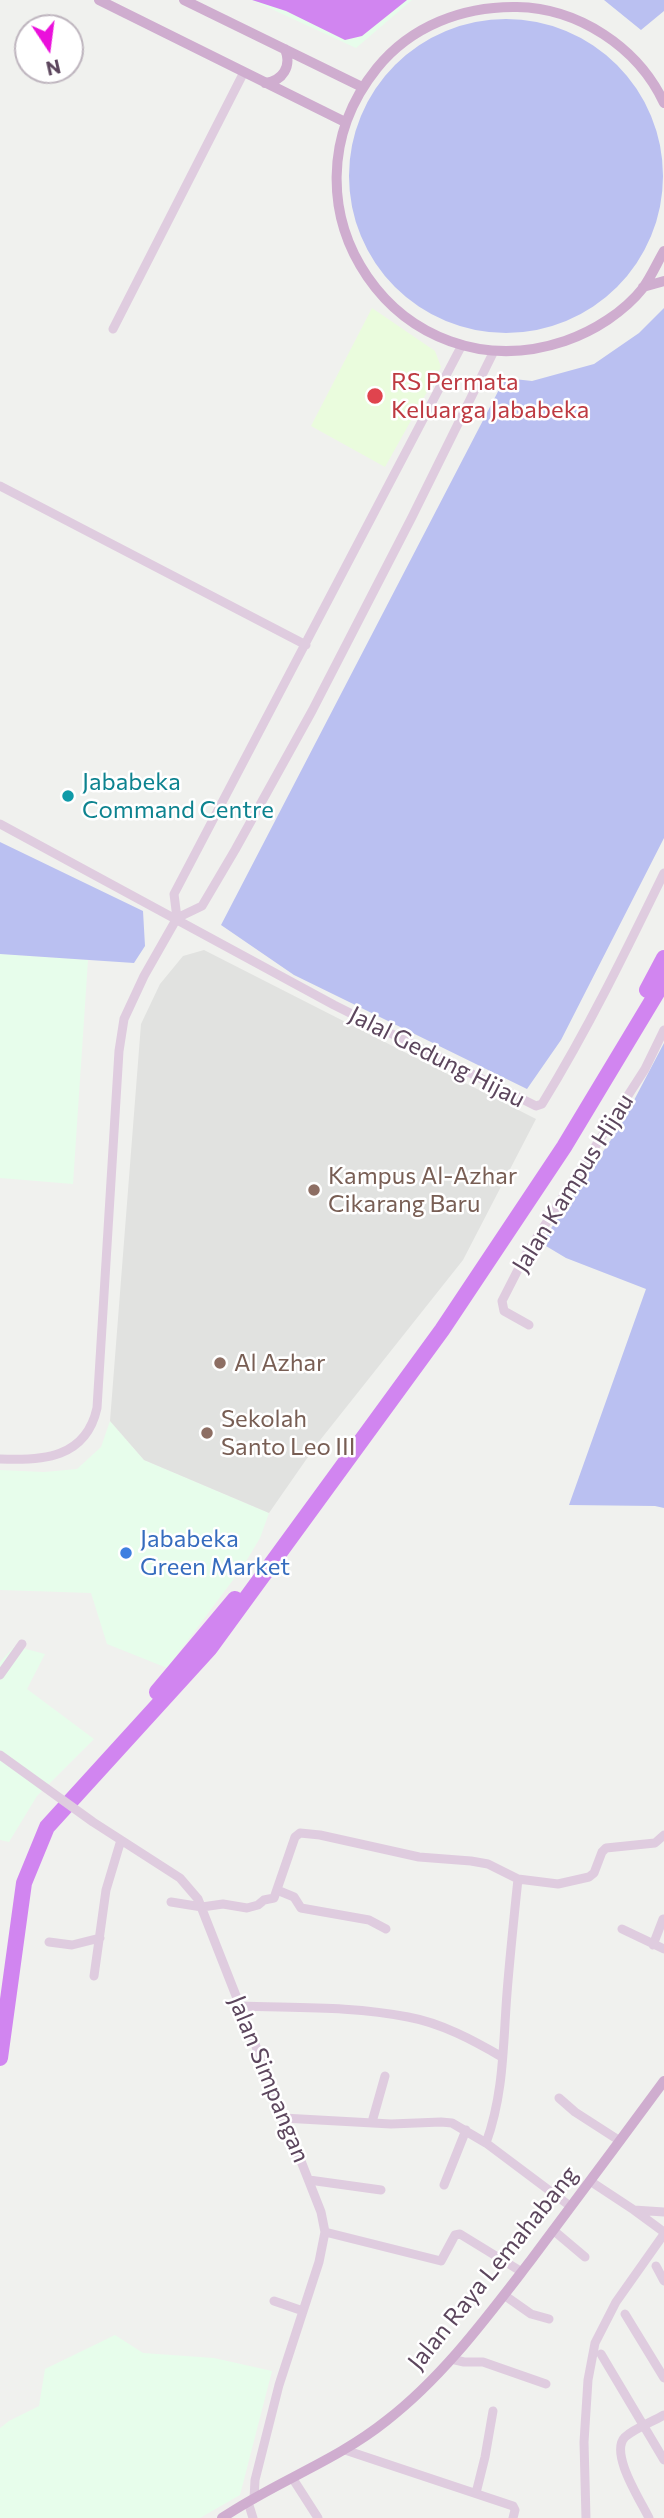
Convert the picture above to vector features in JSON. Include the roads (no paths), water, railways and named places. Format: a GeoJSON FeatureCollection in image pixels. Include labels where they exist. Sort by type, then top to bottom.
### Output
{"type":"FeatureCollection","features":[{"type":"Feature","properties":{"kind":"main road"},"geometry":{"type":"LineString","coordinates":[[99,0],[345,122]]}},
{"type":"Feature","properties":{"kind":"main road"},"geometry":{"type":"LineString","coordinates":[[184,0],[362,87]]}},
{"type":"Feature","properties":{"kind":"main road"},"geometry":{"type":"LineString","coordinates":[[664,103],[658,89],[635,59],[604,34],[569,16],[529,4],[495,3],[456,14],[419,31],[387,55],[362,87],[345,122],[337,154],[335,188],[340,221],[351,252],[369,281],[391,306],[412,323],[462,345],[494,351],[531,349],[576,337],[624,308],[643,287],[664,251]]}},
{"type":"Feature","properties":{"kind":"main road"},"geometry":{"type":"LineString","coordinates":[[265,83],[275,81],[286,69],[288,59],[285,49]]}},
{"type":"Feature","properties":{"kind":"main road"},"geometry":{"type":"LineString","coordinates":[[643,287],[664,281]]}},
{"type":"Feature","properties":{"kind":"main road","name":"Jalan Raya Lemahabang"},"geometry":{"type":"LineString","coordinates":[[224,2517],[345,2450],[378,2428],[412,2400],[451,2359],[504,2295],[664,2081]]}},
{"type":"Feature","properties":{"kind":"street"},"geometry":{"type":"LineString","coordinates":[[113,329],[244,72]]}},
{"type":"Feature","properties":{"kind":"street"},"geometry":{"type":"LineString","coordinates":[[177,918],[174,894],[462,345]]}},
{"type":"Feature","properties":{"kind":"street"},"geometry":{"type":"LineString","coordinates":[[0,1459],[59,1455],[87,1432],[95,1414],[124,1019],[144,976],[177,918],[202,906],[234,850],[322,691],[494,351]]}},
{"type":"Feature","properties":{"kind":"street"},"geometry":{"type":"LineString","coordinates":[[0,486],[306,645]]}},
{"type":"Feature","properties":{"kind":"street"},"geometry":{"type":"LineString","coordinates":[[0,824],[177,918]]}},
{"type":"Feature","properties":{"kind":"street","name":"Jalal Gedung Hijau"},"geometry":{"type":"LineString","coordinates":[[177,918],[334,1005],[538,1106],[564,1068],[664,873]]}},
{"type":"Feature","properties":{"kind":"street","name":"Jalan Kampus Hijau"},"geometry":{"type":"LineString","coordinates":[[529,1325],[504,1311],[502,1301],[525,1256],[645,1069],[664,1030]]}},
{"type":"Feature","properties":{"kind":"street"},"geometry":{"type":"LineString","coordinates":[[0,1675],[22,1644]]}},
{"type":"Feature","properties":{"kind":"street","name":"Jalan Simpangan"},"geometry":{"type":"LineString","coordinates":[[0,1755],[93,1822],[180,1878],[189,1887],[202,1907],[309,2180],[325,2232],[319,2262],[279,2385],[251,2500]]}},
{"type":"Feature","properties":{"kind":"street"},"geometry":{"type":"LineString","coordinates":[[172,1902],[202,1907],[223,1904],[253,1908],[264,1900],[274,1898],[295,1837],[300,1833],[419,1857],[479,1863],[518,1879],[558,1884],[589,1877],[606,1848],[648,1844],[660,1840],[664,1835]]}},
{"type":"Feature","properties":{"kind":"street"},"geometry":{"type":"LineString","coordinates":[[94,1976],[106,1891],[121,1840]]}},
{"type":"Feature","properties":{"kind":"street"},"geometry":{"type":"LineString","coordinates":[[485,2143],[497,2109],[518,1879]]}},
{"type":"Feature","properties":{"kind":"street"},"geometry":{"type":"LineString","coordinates":[[277,1890],[294,1898],[301,1908],[369,1920],[386,1929]]}},
{"type":"Feature","properties":{"kind":"street"},"geometry":{"type":"LineString","coordinates":[[653,1945],[663,1919]]}},
{"type":"Feature","properties":{"kind":"street"},"geometry":{"type":"LineString","coordinates":[[622,1929],[664,1949]]}},
{"type":"Feature","properties":{"kind":"street"},"geometry":{"type":"LineString","coordinates":[[49,1942],[72,1945],[100,1938]]}},
{"type":"Feature","properties":{"kind":"street"},"geometry":{"type":"LineString","coordinates":[[240,2006],[365,2011],[408,2017],[458,2034],[502,2057]]}},
{"type":"Feature","properties":{"kind":"street"},"geometry":{"type":"LineString","coordinates":[[372,2122],[385,2076]]}},
{"type":"Feature","properties":{"kind":"street"},"geometry":{"type":"LineString","coordinates":[[559,2098],[575,2112],[620,2141]]}},
{"type":"Feature","properties":{"kind":"street"},"geometry":{"type":"LineString","coordinates":[[284,2118],[445,2122],[466,2130],[570,2206]]}},
{"type":"Feature","properties":{"kind":"street"},"geometry":{"type":"LineString","coordinates":[[444,2185],[466,2130]]}},
{"type":"Feature","properties":{"kind":"street"},"geometry":{"type":"LineString","coordinates":[[309,2180],[381,2190]]}},
{"type":"Feature","properties":{"kind":"street"},"geometry":{"type":"LineString","coordinates":[[586,2518],[584,2442],[588,2379],[594,2343],[616,2302],[664,2233],[590,2181]]}},
{"type":"Feature","properties":{"kind":"street"},"geometry":{"type":"LineString","coordinates":[[634,2210],[664,2212]]}},
{"type":"Feature","properties":{"kind":"street"},"geometry":{"type":"LineString","coordinates":[[553,2230],[585,2257]]}},
{"type":"Feature","properties":{"kind":"street"},"geometry":{"type":"LineString","coordinates":[[325,2232],[441,2261],[455,2235],[460,2234],[522,2272]]}},
{"type":"Feature","properties":{"kind":"street"},"geometry":{"type":"LineString","coordinates":[[656,2266],[664,2281]]}},
{"type":"Feature","properties":{"kind":"street"},"geometry":{"type":"LineString","coordinates":[[504,2295],[531,2314],[549,2319]]}},
{"type":"Feature","properties":{"kind":"street"},"geometry":{"type":"LineString","coordinates":[[274,2301],[303,2311]]}},
{"type":"Feature","properties":{"kind":"street"},"geometry":{"type":"LineString","coordinates":[[625,2314],[664,2378]]}},
{"type":"Feature","properties":{"kind":"street"},"geometry":{"type":"LineString","coordinates":[[601,2354],[664,2460]]}},
{"type":"Feature","properties":{"kind":"street"},"geometry":{"type":"LineString","coordinates":[[451,2359],[459,2362],[484,2362],[546,2384]]}},
{"type":"Feature","properties":{"kind":"street"},"geometry":{"type":"LineString","coordinates":[[476,2493],[493,2412]]}},
{"type":"Feature","properties":{"kind":"street"},"geometry":{"type":"LineString","coordinates":[[649,2518],[620,2460],[621,2446],[625,2437],[664,2416]]}},
{"type":"Feature","properties":{"kind":"street"},"geometry":{"type":"LineString","coordinates":[[345,2450],[513,2506],[513,2518]]}},
{"type":"Feature","properties":{"kind":"street"},"geometry":{"type":"LineString","coordinates":[[293,2479],[318,2518]]}},
{"type":"Feature","properties":{"kind":"street"},"geometry":{"type":"LineString","coordinates":[[251,2500],[253,2518]]}},
{"type":"Feature","properties":{"kind":"waterway"},"geometry":{"type":"LineString","coordinates":[[647,990],[664,958]]}},
{"type":"Feature","properties":{"kind":"waterway"},"geometry":{"type":"LineString","coordinates":[[0,2058],[24,1883],[47,1827],[210,1648],[442,1330],[564,1147],[664,981]]}},
{"type":"Feature","properties":{"kind":"waterway"},"geometry":{"type":"LineString","coordinates":[[157,1692],[235,1599]]}},
{"type":"Feature","properties":{"kind":"place","name":"RS Permata Keluarga Jababeka"},"geometry":{"type":"Point","coordinates":[375,396]}},
{"type":"Feature","properties":{"kind":"place","name":"Jababeka Command Centre"},"geometry":{"type":"Point","coordinates":[68,796]}},
{"type":"Feature","properties":{"kind":"place","name":"Kampus Al-Azhar Cikarang Baru"},"geometry":{"type":"Point","coordinates":[314,1190]}},
{"type":"Feature","properties":{"kind":"place","name":"Al Azhar"},"geometry":{"type":"Point","coordinates":[220,1363]}},
{"type":"Feature","properties":{"kind":"place","name":"Sekolah Santo Leo III"},"geometry":{"type":"Point","coordinates":[207,1433]}},
{"type":"Feature","properties":{"kind":"place","name":"Jababeka Green Market"},"geometry":{"type":"Point","coordinates":[126,1553]}}]}
